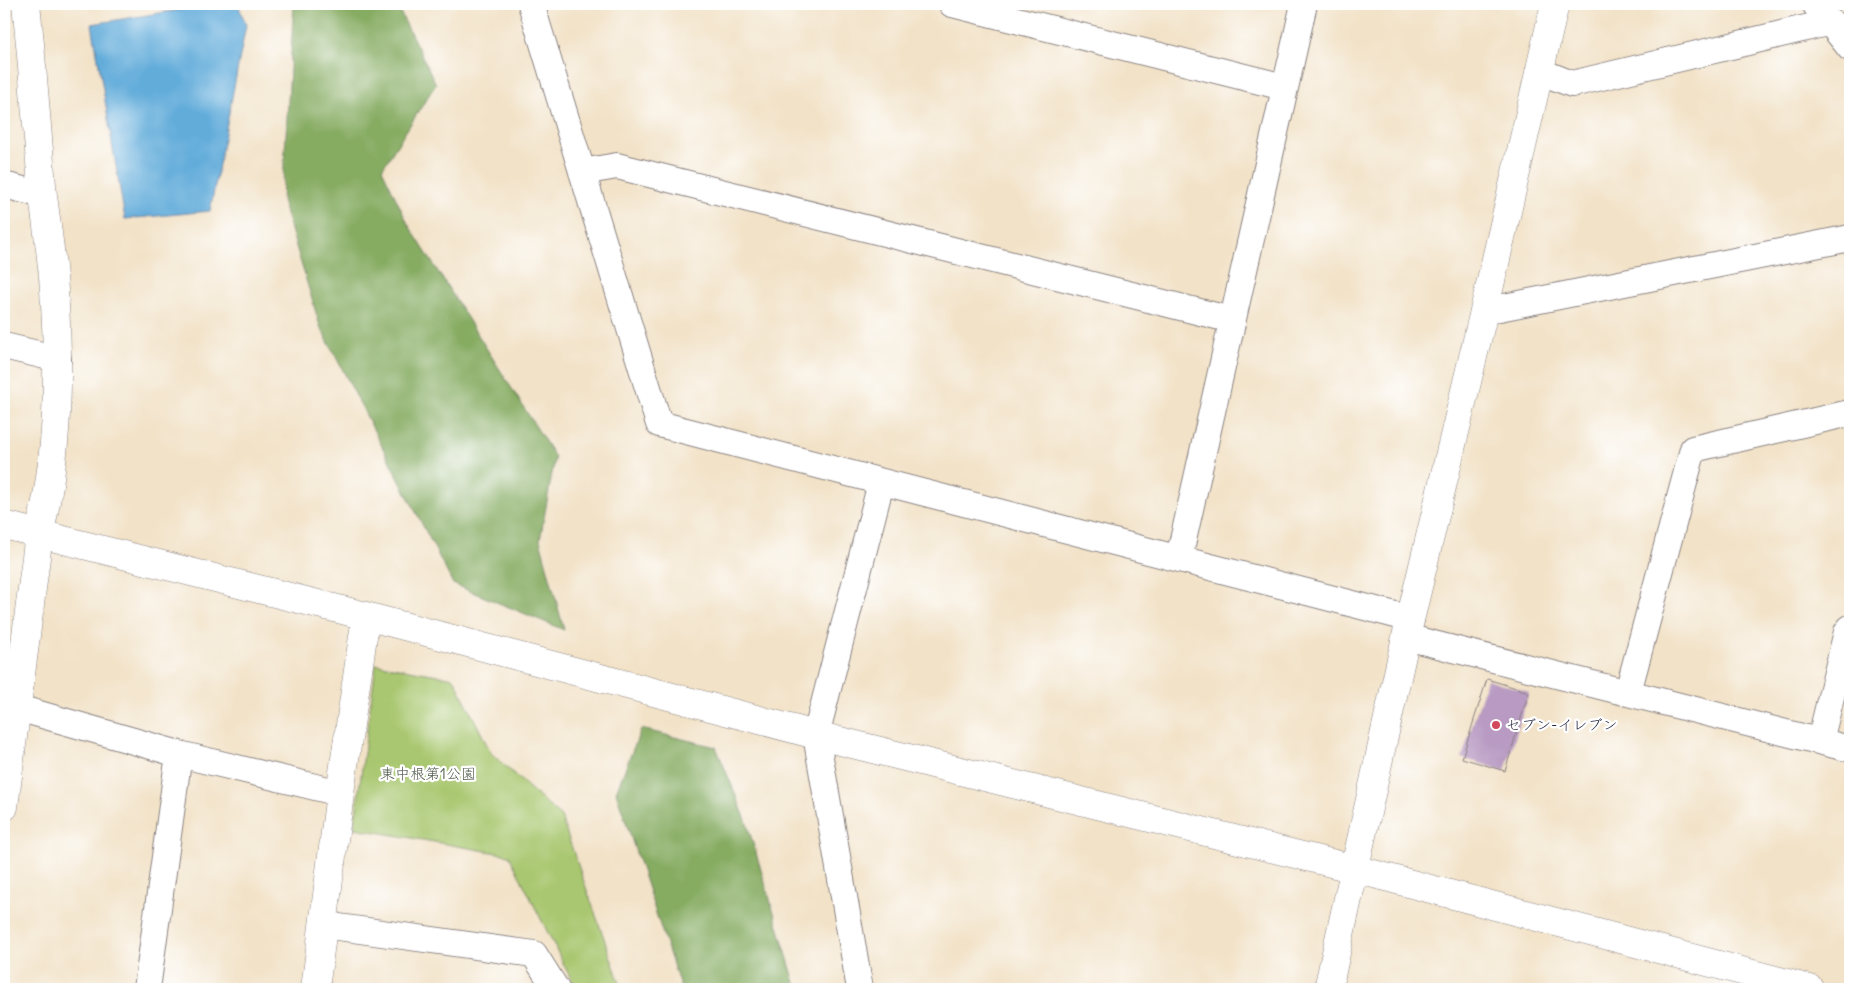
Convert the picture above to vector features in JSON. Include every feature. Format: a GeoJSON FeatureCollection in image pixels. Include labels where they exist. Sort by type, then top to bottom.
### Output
{"type":"FeatureCollection","features":[{"type":"Feature","properties":{"kind":"street"},"geometry":{"type":"LineString","coordinates":[[4,807],[10,705],[39,534],[48,498],[55,435],[58,359],[54,288],[43,195],[26,4]]}},
{"type":"Feature","properties":{"kind":"street"},"geometry":{"type":"LineString","coordinates":[[531,4],[659,424],[881,483],[1179,558],[1408,628],[1628,692],[1850,749]]}},
{"type":"Feature","properties":{"kind":"street"},"geometry":{"type":"LineString","coordinates":[[952,4],[1284,87]]}},
{"type":"Feature","properties":{"kind":"street"},"geometry":{"type":"LineString","coordinates":[[1179,558],[1304,4]]}},
{"type":"Feature","properties":{"kind":"street"},"geometry":{"type":"LineString","coordinates":[[1328,989],[1408,628],[1555,4]]}},
{"type":"Feature","properties":{"kind":"street"},"geometry":{"type":"LineString","coordinates":[[1539,70],[1572,84],[1823,13],[1850,48]]}},
{"type":"Feature","properties":{"kind":"street"},"geometry":{"type":"LineString","coordinates":[[582,172],[617,166],[1232,320]]}},
{"type":"Feature","properties":{"kind":"street"},"geometry":{"type":"LineString","coordinates":[[4,186],[43,195]]}},
{"type":"Feature","properties":{"kind":"street"},"geometry":{"type":"LineString","coordinates":[[1484,311],[1850,238]]}},
{"type":"Feature","properties":{"kind":"street"},"geometry":{"type":"LineString","coordinates":[[4,346],[58,359]]}},
{"type":"Feature","properties":{"kind":"street"},"geometry":{"type":"LineString","coordinates":[[1628,692],[1693,449],[1850,413]]}},
{"type":"Feature","properties":{"kind":"street"},"geometry":{"type":"LineString","coordinates":[[860,989],[816,735],[881,483]]}},
{"type":"Feature","properties":{"kind":"street"},"geometry":{"type":"LineString","coordinates":[[4,525],[366,616],[816,735],[1355,869],[1810,989]]}},
{"type":"Feature","properties":{"kind":"street"},"geometry":{"type":"LineString","coordinates":[[315,989],[340,793],[366,616]]}},
{"type":"Feature","properties":{"kind":"street"},"geometry":{"type":"LineString","coordinates":[[1820,741],[1847,632],[1850,628]]}},
{"type":"Feature","properties":{"kind":"street"},"geometry":{"type":"LineString","coordinates":[[10,705],[179,754],[340,793]]}},
{"type":"Feature","properties":{"kind":"street"},"geometry":{"type":"LineString","coordinates":[[147,989],[179,754]]}},
{"type":"Feature","properties":{"kind":"street"},"geometry":{"type":"LineString","coordinates":[[324,925],[534,954],[556,989]]}},
{"type":"Feature","properties":{"kind":"green space"},"geometry":{"type":"Polygon","coordinates":[[[294,4],[396,4],[436,84],[382,169],[408,224],[555,457],[540,540],[564,630],[453,584],[320,326],[282,200],[294,4]]]}},
{"type":"Feature","properties":{"kind":"green space","name":"東中根第1公園"},"geometry":{"type":"Polygon","coordinates":[[[376,664],[454,678],[491,753],[561,817],[622,989],[576,989],[509,855],[354,828],[376,664]]]}},
{"type":"Feature","properties":{"kind":"green space"},"geometry":{"type":"Polygon","coordinates":[[[641,729],[716,747],[746,820],[797,989],[681,989],[616,792],[641,729]]]}},
{"type":"Feature","properties":{"kind":"water"},"geometry":{"type":"Polygon","coordinates":[[[215,4],[238,4],[246,25],[210,211],[125,219],[92,24],[215,4]]]}},
{"type":"Feature","properties":{"kind":"building","name":"セブン-イレブン"},"geometry":{"type":"Polygon","coordinates":[[[1487,679],[1529,692],[1505,771],[1462,758],[1487,679]]]}},
{"type":"Feature","properties":{"kind":"place","name":"セブン-イレブン"},"geometry":{"type":"Point","coordinates":[1496,725]}}]}
